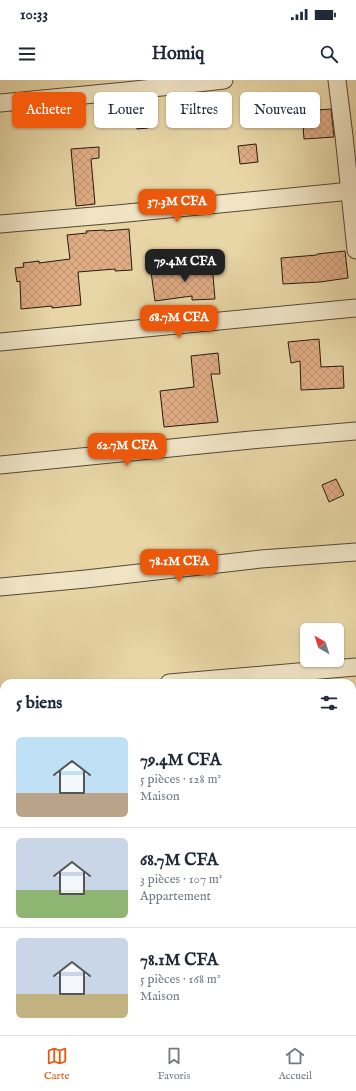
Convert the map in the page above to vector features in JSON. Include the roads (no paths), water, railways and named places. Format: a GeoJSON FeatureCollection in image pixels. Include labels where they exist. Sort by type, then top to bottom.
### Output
{"type":"FeatureCollection","features":[{"type":"Feature","properties":{"kind":"street"},"geometry":{"type":"LineString","coordinates":[[0,103],[110,93],[224,80]]}},
{"type":"Feature","properties":{"kind":"street"},"geometry":{"type":"LineString","coordinates":[[336,80],[351,191],[356,250]]}},
{"type":"Feature","properties":{"kind":"street"},"geometry":{"type":"LineString","coordinates":[[0,224],[125,214],[351,191]]}},
{"type":"Feature","properties":{"kind":"street"},"geometry":{"type":"LineString","coordinates":[[0,342],[356,308]]}},
{"type":"Feature","properties":{"kind":"street"},"geometry":{"type":"LineString","coordinates":[[0,465],[356,431]]}},
{"type":"Feature","properties":{"kind":"street"},"geometry":{"type":"LineString","coordinates":[[0,587],[261,559],[356,552]]}},
{"type":"Feature","properties":{"kind":"street"},"geometry":{"type":"LineString","coordinates":[[216,679],[356,667]]}}]}
